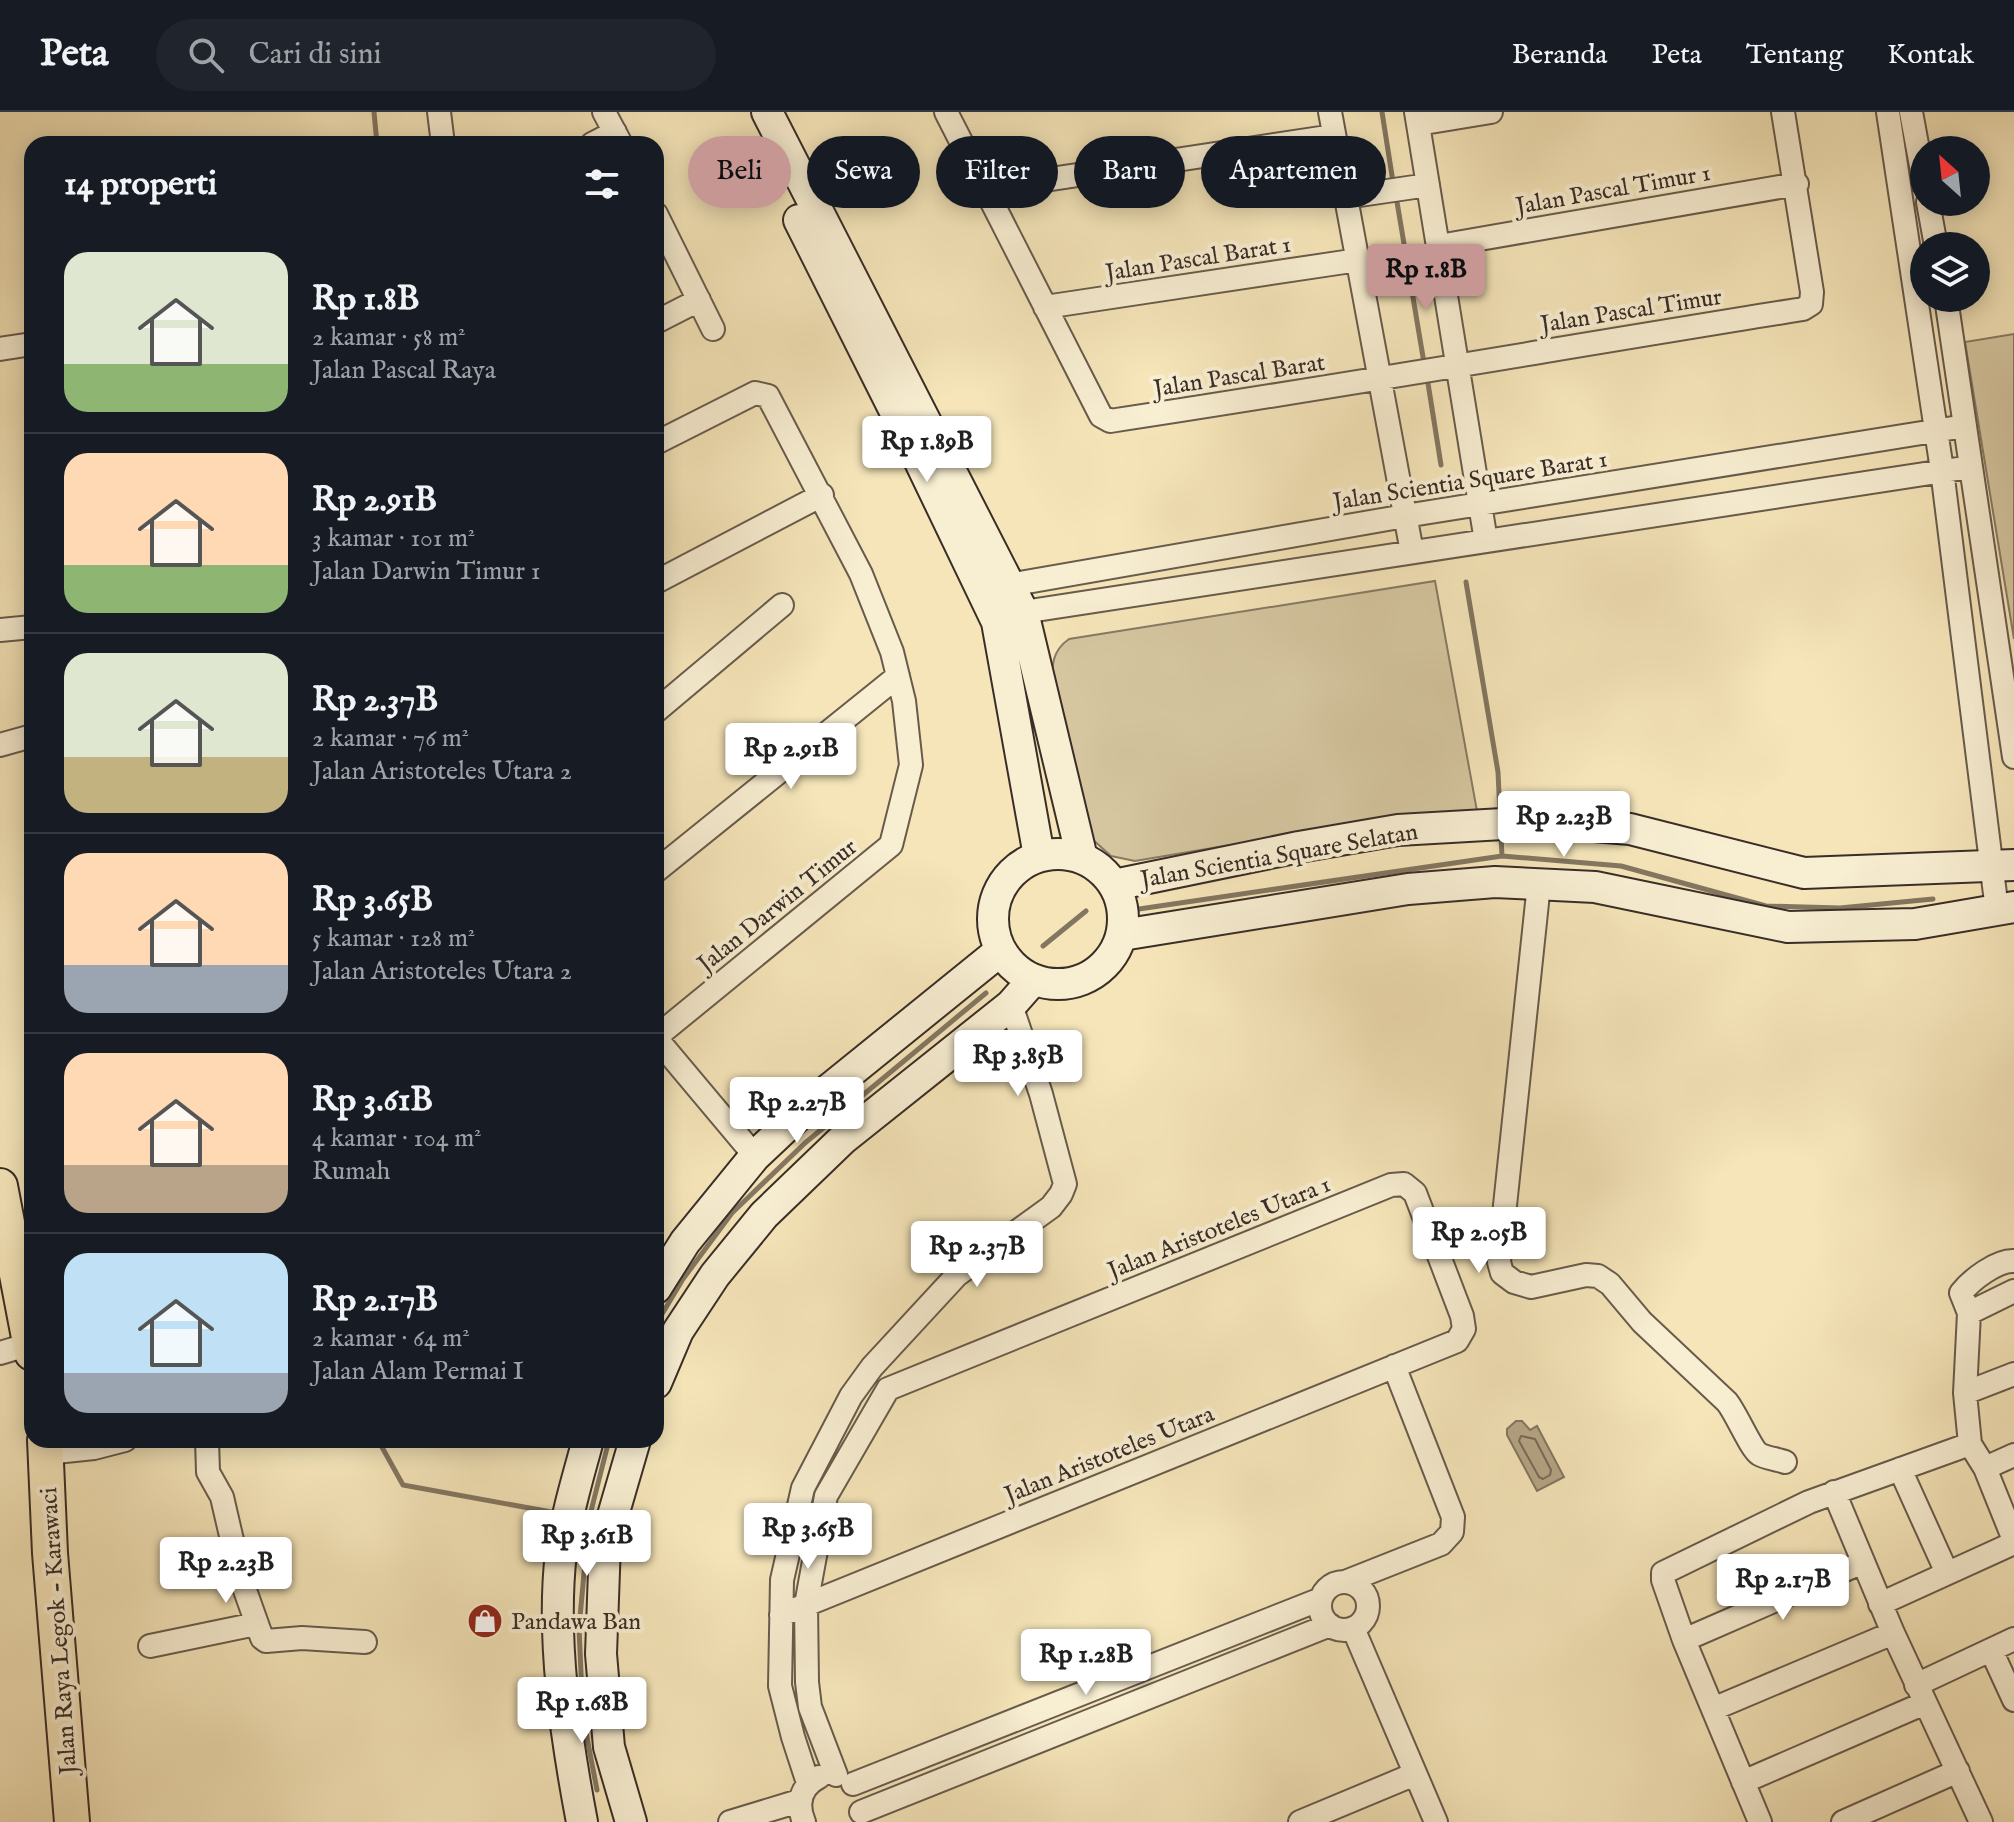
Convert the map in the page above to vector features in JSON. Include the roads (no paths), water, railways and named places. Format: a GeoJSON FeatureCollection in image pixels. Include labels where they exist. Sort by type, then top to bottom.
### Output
{"type":"FeatureCollection","features":[{"type":"Feature","properties":{"kind":"main road"},"geometry":{"type":"LineString","coordinates":[[0,1186],[24,1291]]}},
{"type":"Feature","properties":{"kind":"main road","name":"Jalan Raya Legok - Karawaci"},"geometry":{"type":"LineString","coordinates":[[46,1448],[50,1553],[72,1822]]}},
{"type":"Feature","properties":{"kind":"street"},"geometry":{"type":"LineString","coordinates":[[439,112],[442,136]]}},
{"type":"Feature","properties":{"kind":"street"},"geometry":{"type":"LineString","coordinates":[[604,112],[617,136]]}},
{"type":"Feature","properties":{"kind":"street"},"geometry":{"type":"LineString","coordinates":[[744,112],[1004,604],[1039,856]]}},
{"type":"Feature","properties":{"kind":"street"},"geometry":{"type":"LineString","coordinates":[[767,112],[1004,604],[1082,858]]}},
{"type":"Feature","properties":{"kind":"street"},"geometry":{"type":"LineString","coordinates":[[946,112],[958,136]]}},
{"type":"Feature","properties":{"kind":"street"},"geometry":{"type":"LineString","coordinates":[[1330,112],[1334,136]]}},
{"type":"Feature","properties":{"kind":"street"},"geometry":{"type":"LineString","coordinates":[[1486,541],[1482,504],[1450,366],[1439,246],[1420,186],[1417,118],[1491,112]]}},
{"type":"Feature","properties":{"kind":"street"},"geometry":{"type":"LineString","coordinates":[[1783,112],[1797,184]]}},
{"type":"Feature","properties":{"kind":"street"},"geometry":{"type":"LineString","coordinates":[[1122,935],[1408,889],[1495,882],[1595,887],[1788,927],[1915,924],[2005,908],[2003,865],[1888,112]]}},
{"type":"Feature","properties":{"kind":"street"},"geometry":{"type":"LineString","coordinates":[[1911,112],[1915,136]]}},
{"type":"Feature","properties":{"kind":"street"},"geometry":{"type":"LineString","coordinates":[[1058,178],[1201,156]]}},
{"type":"Feature","properties":{"kind":"street","name":"Jalan Pascal Timur 1"},"geometry":{"type":"LineString","coordinates":[[1439,246],[1797,184]]}},
{"type":"Feature","properties":{"kind":"street","name":"Jalan Pascal Timur"},"geometry":{"type":"LineString","coordinates":[[1413,374],[1803,309],[1811,304],[1812,292],[1797,184]]}},
{"type":"Feature","properties":{"kind":"street"},"geometry":{"type":"LineString","coordinates":[[1386,190],[1420,186]]}},
{"type":"Feature","properties":{"kind":"street"},"geometry":{"type":"LineString","coordinates":[[995,208],[1045,307]]}},
{"type":"Feature","properties":{"kind":"street"},"geometry":{"type":"LineString","coordinates":[[1348,208],[1412,552]]}},
{"type":"Feature","properties":{"kind":"street"},"geometry":{"type":"LineString","coordinates":[[664,230],[713,329]]}},
{"type":"Feature","properties":{"kind":"street","name":"Jalan Pascal Barat 1"},"geometry":{"type":"LineString","coordinates":[[1045,307],[1358,260]]}},
{"type":"Feature","properties":{"kind":"street"},"geometry":{"type":"LineString","coordinates":[[664,318],[699,300]]}},
{"type":"Feature","properties":{"kind":"street","name":"Jalan Pascal Barat"},"geometry":{"type":"LineString","coordinates":[[1045,307],[1101,416],[1110,421],[1413,374]]}},
{"type":"Feature","properties":{"kind":"street"},"geometry":{"type":"LineString","coordinates":[[1948,312],[2014,757]]}},
{"type":"Feature","properties":{"kind":"street"},"geometry":{"type":"LineString","coordinates":[[0,349],[24,345]]}},
{"type":"Feature","properties":{"kind":"street"},"geometry":{"type":"LineString","coordinates":[[1927,371],[1957,368]]}},
{"type":"Feature","properties":{"kind":"street","name":"Jalan Darwin Timur"},"geometry":{"type":"LineString","coordinates":[[664,439],[755,393],[768,396],[861,574],[892,652],[904,701],[911,765],[891,845],[664,1030]]}},
{"type":"Feature","properties":{"kind":"street","name":"Jalan Scientia Square Barat 1"},"geometry":{"type":"LineString","coordinates":[[1004,604],[1405,516],[1965,426]]}},
{"type":"Feature","properties":{"kind":"street"},"geometry":{"type":"LineString","coordinates":[[1004,604],[1412,552],[1970,467]]}},
{"type":"Feature","properties":{"kind":"street"},"geometry":{"type":"LineString","coordinates":[[664,578],[822,495]]}},
{"type":"Feature","properties":{"kind":"street"},"geometry":{"type":"LineString","coordinates":[[664,704],[782,605]]}},
{"type":"Feature","properties":{"kind":"street"},"geometry":{"type":"LineString","coordinates":[[0,630],[24,628]]}},
{"type":"Feature","properties":{"kind":"street"},"geometry":{"type":"LineString","coordinates":[[664,865],[898,676]]}},
{"type":"Feature","properties":{"kind":"street"},"geometry":{"type":"LineString","coordinates":[[0,745],[24,738]]}},
{"type":"Feature","properties":{"kind":"street","name":"Jalan Scientia Square Selatan"},"geometry":{"type":"LineString","coordinates":[[1114,885],[1398,830],[1503,824],[1557,823],[1630,829],[1804,873],[2003,865]]}},
{"type":"Feature","properties":{"kind":"street"},"geometry":{"type":"LineString","coordinates":[[1061,854],[1082,858],[1100,869],[1114,885],[1121,901],[1124,918],[1122,935],[1113,956],[1097,972],[1077,982],[1055,985],[1033,980],[1014,969],[1000,951],[993,933],[992,914],[997,895],[1007,878],[1039,856],[1061,854]]}},
{"type":"Feature","properties":{"kind":"street"},"geometry":{"type":"LineString","coordinates":[[1539,884],[1499,1262],[1502,1273],[1514,1282],[1531,1287],[1586,1275],[1598,1276],[1610,1284],[1642,1322],[1727,1402],[1738,1415],[1755,1451],[1785,1462]]}},
{"type":"Feature","properties":{"kind":"street"},"geometry":{"type":"LineString","coordinates":[[664,1275],[685,1242],[755,1156],[806,1108],[1000,951]]}},
{"type":"Feature","properties":{"kind":"street"},"geometry":{"type":"LineString","coordinates":[[664,1364],[678,1331],[715,1275],[764,1215],[843,1139],[1011,1005],[1033,980]]}},
{"type":"Feature","properties":{"kind":"street"},"geometry":{"type":"LineString","coordinates":[[804,1802],[780,1686],[782,1580],[803,1488],[851,1396],[872,1367],[957,1275],[1051,1207],[1065,1184],[1011,1005]]}},
{"type":"Feature","properties":{"kind":"street"},"geometry":{"type":"LineString","coordinates":[[664,1047],[755,1156]]}},
{"type":"Feature","properties":{"kind":"street","name":"Jalan Aristoteles Utara 1"},"geometry":{"type":"LineString","coordinates":[[888,1389],[1391,1185],[1404,1184],[1415,1193],[1462,1316],[1464,1329],[1457,1341]]}},
{"type":"Feature","properties":{"kind":"street"},"geometry":{"type":"LineString","coordinates":[[1880,1604],[2014,1541],[1985,1468],[1970,1444],[1965,1393],[1969,1313],[1961,1298],[1964,1288],[2006,1261],[2014,1261]]}},
{"type":"Feature","properties":{"kind":"street"},"geometry":{"type":"LineString","coordinates":[[1969,1313],[2014,1291]]}},
{"type":"Feature","properties":{"kind":"street","name":"Jalan Aristoteles Utara"},"geometry":{"type":"LineString","coordinates":[[781,1615],[1457,1341]]}},
{"type":"Feature","properties":{"kind":"street"},"geometry":{"type":"LineString","coordinates":[[730,1822],[804,1802],[816,1778],[845,1780],[1079,1694],[1321,1599],[1330,1586],[1441,1544],[1452,1532],[1453,1517],[1394,1366]]}},
{"type":"Feature","properties":{"kind":"street"},"geometry":{"type":"LineString","coordinates":[[872,1367],[888,1389],[826,1496],[806,1605],[810,1707],[845,1780],[859,1793],[858,1817],[1330,1625]]}},
{"type":"Feature","properties":{"kind":"street"},"geometry":{"type":"LineString","coordinates":[[1965,1393],[2014,1374]]}},
{"type":"Feature","properties":{"kind":"street"},"geometry":{"type":"LineString","coordinates":[[1760,1822],[1684,1640],[1663,1580],[1665,1570],[1834,1492],[1970,1444]]}},
{"type":"Feature","properties":{"kind":"street"},"geometry":{"type":"LineString","coordinates":[[207,1448],[208,1472],[222,1497],[241,1579],[256,1624],[266,1641],[302,1638],[365,1642]]}},
{"type":"Feature","properties":{"kind":"street"},"geometry":{"type":"LineString","coordinates":[[582,1822],[568,1748],[559,1624],[561,1553],[586,1448]]}},
{"type":"Feature","properties":{"kind":"street"},"geometry":{"type":"LineString","coordinates":[[631,1822],[609,1747],[601,1654],[605,1543],[633,1448]]}},
{"type":"Feature","properties":{"kind":"street"},"geometry":{"type":"LineString","coordinates":[[1985,1468],[2014,1455]]}},
{"type":"Feature","properties":{"kind":"street"},"geometry":{"type":"LineString","coordinates":[[1900,1469],[1947,1573]]}},
{"type":"Feature","properties":{"kind":"street"},"geometry":{"type":"LineString","coordinates":[[1834,1492],[1920,1694],[1981,1822]]}},
{"type":"Feature","properties":{"kind":"street"},"geometry":{"type":"LineString","coordinates":[[1684,1640],[1863,1562]]}},
{"type":"Feature","properties":{"kind":"street"},"geometry":{"type":"LineString","coordinates":[[1321,1599],[1321,1613],[1330,1625],[1345,1630],[1353,1628],[1365,1617],[1368,1601],[1360,1588],[1345,1582]]}},
{"type":"Feature","properties":{"kind":"street"},"geometry":{"type":"LineString","coordinates":[[150,1646],[256,1624]]}},
{"type":"Feature","properties":{"kind":"street"},"geometry":{"type":"LineString","coordinates":[[1353,1628],[1436,1822]]}},
{"type":"Feature","properties":{"kind":"street"},"geometry":{"type":"LineString","coordinates":[[1713,1709],[1893,1633]]}},
{"type":"Feature","properties":{"kind":"street"},"geometry":{"type":"LineString","coordinates":[[1743,1782],[1920,1694],[2014,1639]]}},
{"type":"Feature","properties":{"kind":"street"},"geometry":{"type":"LineString","coordinates":[[1991,1650],[2014,1700]]}},
{"type":"Feature","properties":{"kind":"street"},"geometry":{"type":"LineString","coordinates":[[1079,1694],[1089,1721]]}},
{"type":"Feature","properties":{"kind":"street"},"geometry":{"type":"LineString","coordinates":[[1843,1822],[1958,1771]]}},
{"type":"Feature","properties":{"kind":"street"},"geometry":{"type":"LineString","coordinates":[[1300,1822],[1415,1774]]}},
{"type":"Feature","properties":{"kind":"water"},"geometry":{"type":"Polygon","coordinates":[[[1516,1421],[1522,1421],[1530,1430],[1537,1426],[1564,1477],[1537,1491],[1507,1435],[1507,1429],[1516,1421]]]}},
{"type":"Feature","properties":{"kind":"waterway"},"geometry":{"type":"LineString","coordinates":[[374,112],[376,136]]}},
{"type":"Feature","properties":{"kind":"waterway"},"geometry":{"type":"LineString","coordinates":[[1382,112],[1393,182]]}},
{"type":"Feature","properties":{"kind":"waterway"},"geometry":{"type":"LineString","coordinates":[[1396,196],[1424,363]]}},
{"type":"Feature","properties":{"kind":"waterway"},"geometry":{"type":"LineString","coordinates":[[1427,377],[1441,465]]}},
{"type":"Feature","properties":{"kind":"waterway"},"geometry":{"type":"LineString","coordinates":[[1466,582],[1498,772],[1500,814]]}},
{"type":"Feature","properties":{"kind":"waterway"},"geometry":{"type":"LineString","coordinates":[[1501,836],[1502,856]]}},
{"type":"Feature","properties":{"kind":"waterway"},"geometry":{"type":"LineString","coordinates":[[1139,909],[1502,856],[1621,866],[1766,906],[1840,908],[1933,899]]}},
{"type":"Feature","properties":{"kind":"waterway"},"geometry":{"type":"LineString","coordinates":[[1043,946],[1086,911]]}},
{"type":"Feature","properties":{"kind":"waterway"},"geometry":{"type":"LineString","coordinates":[[664,1311],[683,1279],[732,1213],[805,1143],[986,993]]}},
{"type":"Feature","properties":{"kind":"waterway"},"geometry":{"type":"LineString","coordinates":[[382,1448],[403,1485],[557,1513]]}},
{"type":"Feature","properties":{"kind":"waterway"},"geometry":{"type":"LineString","coordinates":[[597,1790],[583,1717],[579,1628],[589,1519],[607,1448]]}},
{"type":"Feature","properties":{"kind":"place","name":"Pandawa Ban"},"geometry":{"type":"Point","coordinates":[485,1621]}}]}
